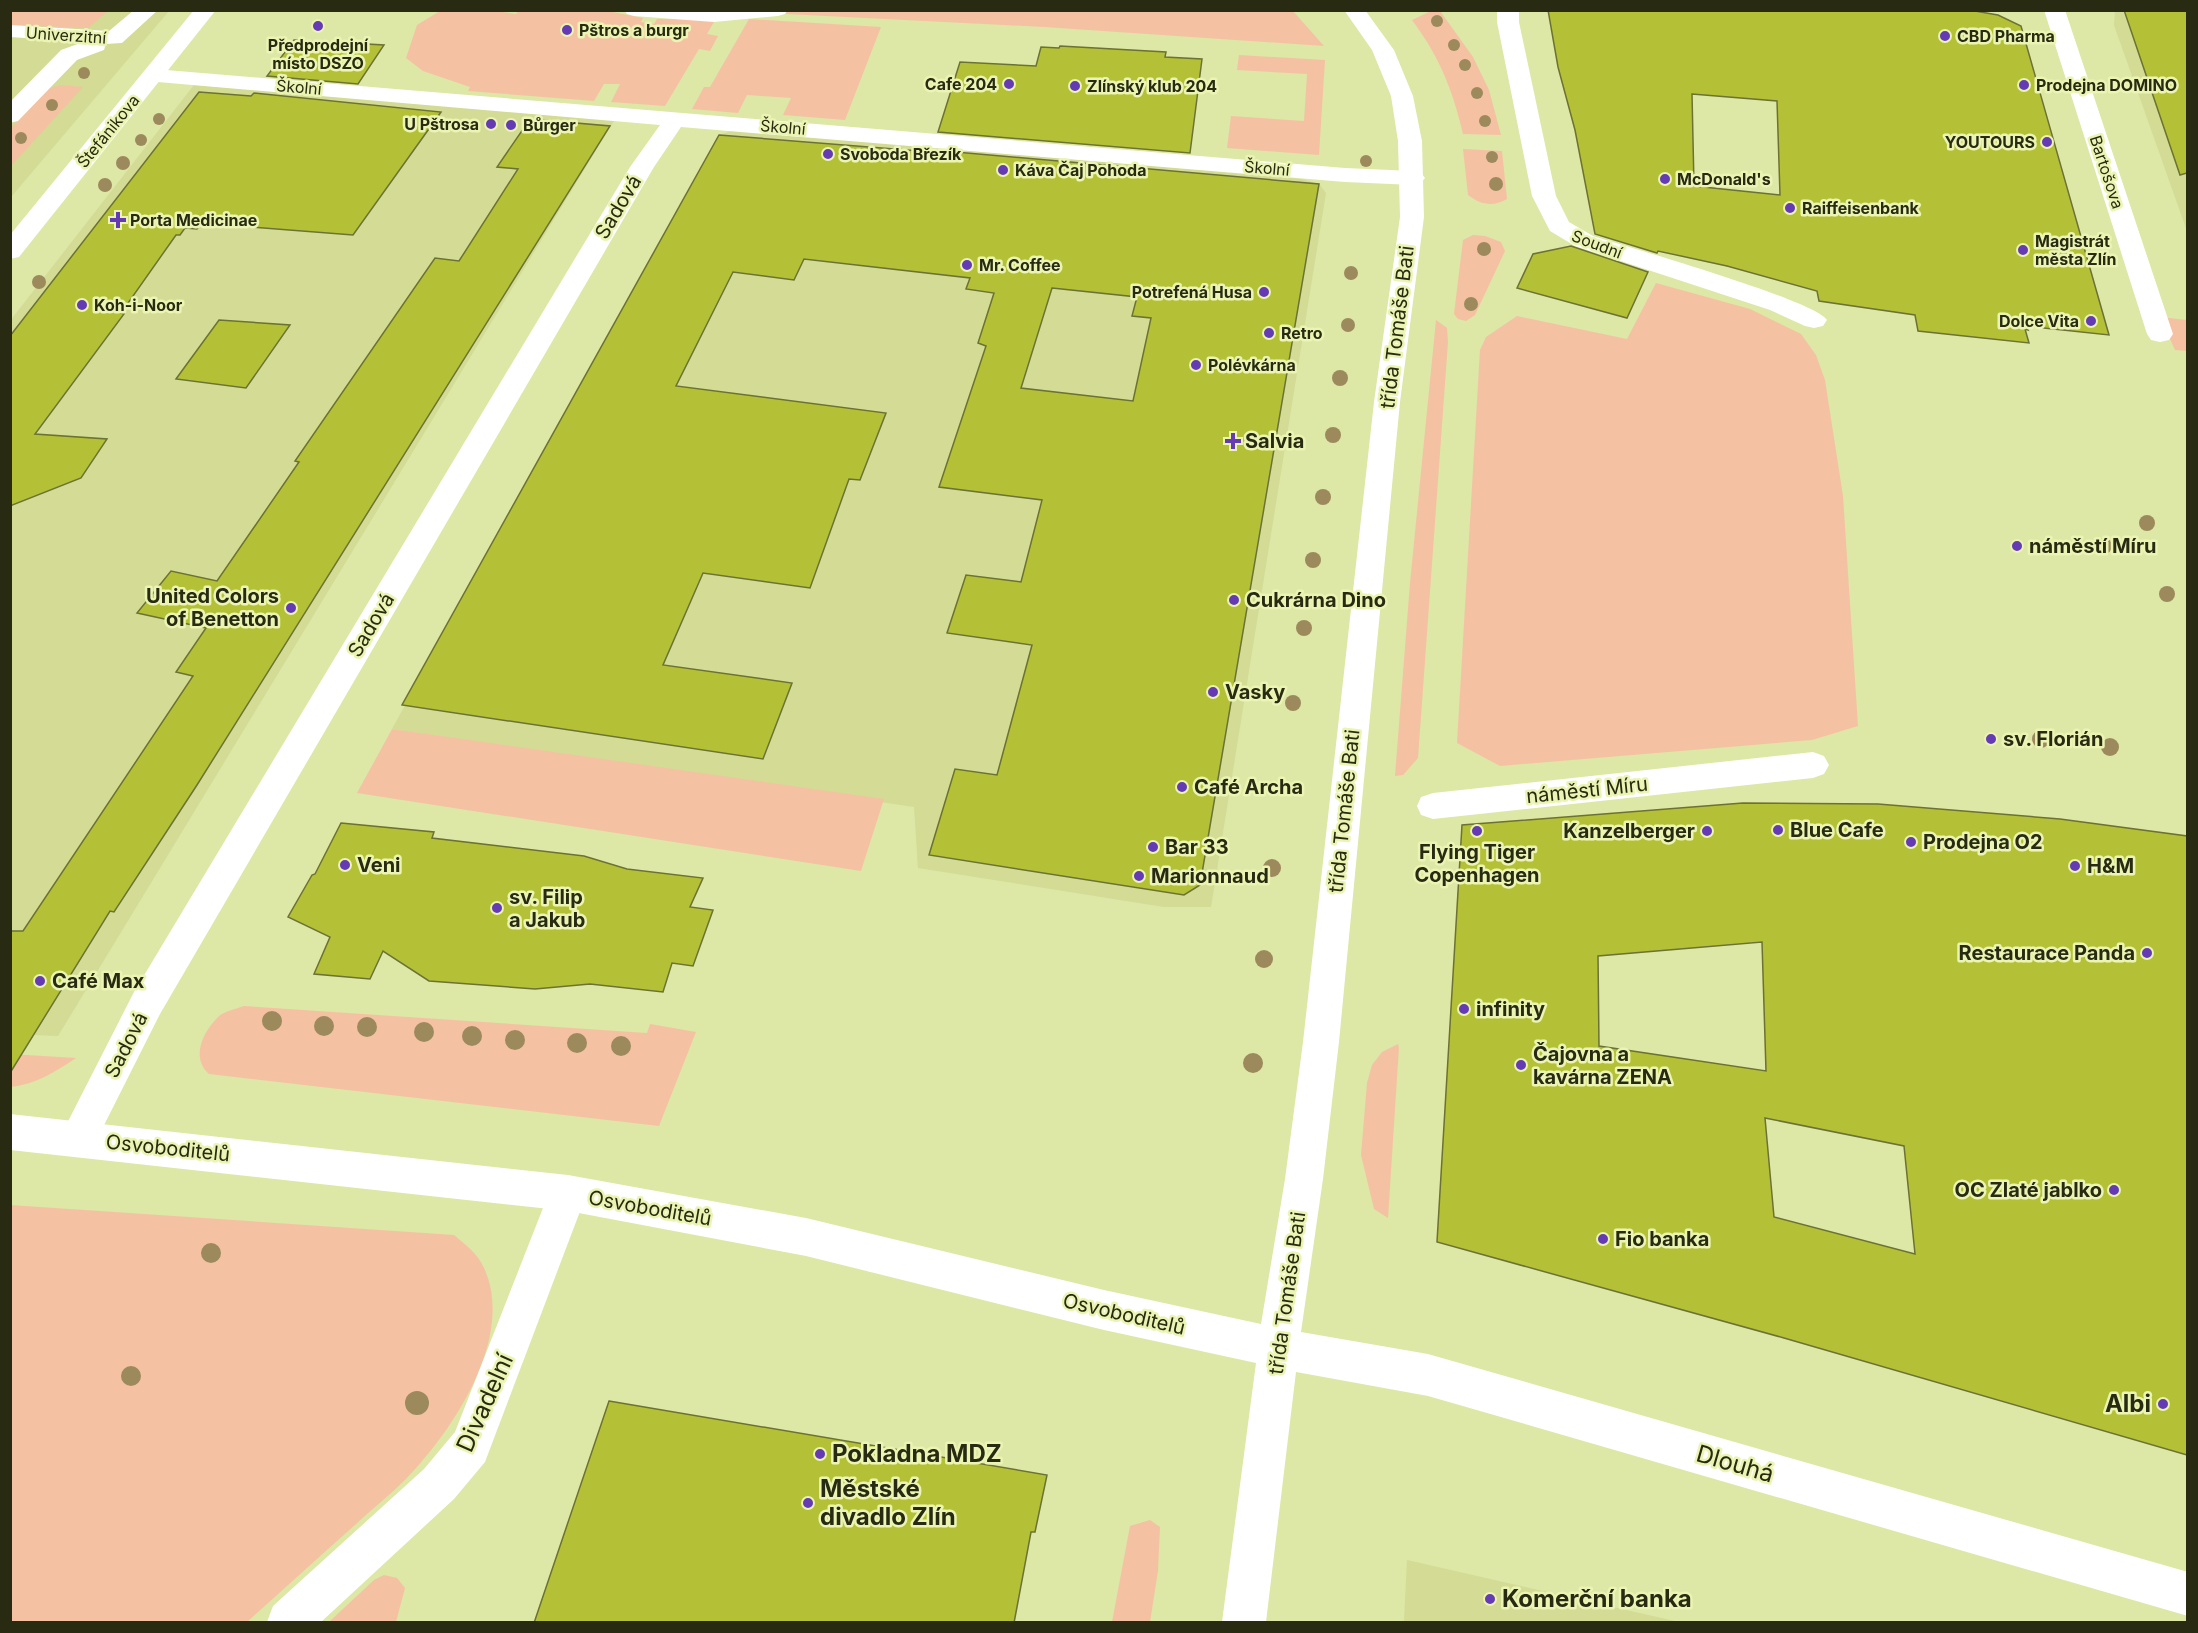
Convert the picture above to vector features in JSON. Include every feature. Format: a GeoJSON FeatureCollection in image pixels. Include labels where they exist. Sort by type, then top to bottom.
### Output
{"type":"FeatureCollection","features":[{"type":"Feature","properties":{"kind":"street","name":"Univerzitní"},"geometry":{"type":"LineString","coordinates":[[10,31],[105,42],[148,10]]}},
{"type":"Feature","properties":{"kind":"street","name":"Štefánikova"},"geometry":{"type":"LineString","coordinates":[[10,252],[206,10]]}},
{"type":"Feature","properties":{"kind":"street"},"geometry":{"type":"LineString","coordinates":[[634,10],[714,16],[778,10]]}},
{"type":"Feature","properties":{"kind":"street","name":"třída Tomáše Bati"},"geometry":{"type":"LineString","coordinates":[[1244,1623],[1278,1348],[1322,1042],[1385,425],[1412,217],[1413,178],[1407,118],[1396,80],[1383,50],[1354,10]]}},
{"type":"Feature","properties":{"kind":"street","name":"Soudní"},"geometry":{"type":"LineString","coordinates":[[1508,10],[1508,22],[1544,196],[1559,226],[1584,242],[1779,304],[1814,320]]}},
{"type":"Feature","properties":{"kind":"street","name":"Bartošova"},"geometry":{"type":"LineString","coordinates":[[2054,10],[2160,334]]}},
{"type":"Feature","properties":{"kind":"street"},"geometry":{"type":"LineString","coordinates":[[10,43],[76,49],[105,42]]}},
{"type":"Feature","properties":{"kind":"street"},"geometry":{"type":"LineString","coordinates":[[10,117],[69,55],[105,42]]}},
{"type":"Feature","properties":{"kind":"street","name":"Školní"},"geometry":{"type":"LineString","coordinates":[[154,76],[1345,175],[1413,178]]}},
{"type":"Feature","properties":{"kind":"street","name":"Sadová"},"geometry":{"type":"LineString","coordinates":[[78,1139],[147,1003],[642,167],[675,119]]}},
{"type":"Feature","properties":{"kind":"street","name":"náměstí Míru"},"geometry":{"type":"LineString","coordinates":[[1433,806],[1813,765]]}},
{"type":"Feature","properties":{"kind":"street","name":"Osvoboditelů"},"geometry":{"type":"LineString","coordinates":[[10,1132],[568,1193],[806,1237],[1104,1310],[1278,1348]]}},
{"type":"Feature","properties":{"kind":"street","name":"Divadelní"},"geometry":{"type":"LineString","coordinates":[[289,1623],[440,1484],[470,1447],[568,1193]]}},
{"type":"Feature","properties":{"kind":"street","name":"Dlouhá"},"geometry":{"type":"LineString","coordinates":[[1278,1348],[1428,1376],[2187,1594]]}},
{"type":"Feature","properties":{"kind":"shaded area"},"geometry":{"type":"Polygon","coordinates":[[[489,10],[516,14],[519,10],[603,10],[643,18],[641,22],[654,24],[657,19],[715,20],[707,34],[718,36],[710,51],[699,49],[665,106],[611,102],[620,84],[604,84],[594,101],[468,91],[470,87],[423,71],[406,58],[417,25],[440,11],[489,10]]]}},
{"type":"Feature","properties":{"kind":"shaded area"},"geometry":{"type":"Polygon","coordinates":[[[10,11],[108,11],[88,28],[11,25],[10,11]]]}},
{"type":"Feature","properties":{"kind":"shaded area"},"geometry":{"type":"Polygon","coordinates":[[[11,11],[169,11],[11,197],[11,11]]]}},
{"type":"Feature","properties":{"kind":"shaded area"},"geometry":{"type":"Polygon","coordinates":[[[729,11],[1293,11],[1324,46],[1044,27],[729,11]]]}},
{"type":"Feature","properties":{"kind":"shaded area"},"geometry":{"type":"Polygon","coordinates":[[[1431,11],[1440,11],[1473,57],[1489,90],[1501,135],[1463,134],[1444,74],[1412,20],[1431,11]]]}},
{"type":"Feature","properties":{"kind":"shaded area"},"geometry":{"type":"Polygon","coordinates":[[[2115,11],[2187,11],[2187,231],[2114,25],[2115,11]]]}},
{"type":"Feature","properties":{"kind":"shaded area"},"geometry":{"type":"Polygon","coordinates":[[[749,19],[881,27],[845,120],[783,115],[791,98],[747,95],[738,113],[692,109],[704,87],[710,87],[749,19]]]}},
{"type":"Feature","properties":{"kind":"shaded area"},"geometry":{"type":"Polygon","coordinates":[[[1239,55],[1325,60],[1319,155],[1227,148],[1231,116],[1304,121],[1307,74],[1237,70],[1239,55]]]}},
{"type":"Feature","properties":{"kind":"shaded area"},"geometry":{"type":"Polygon","coordinates":[[[60,85],[83,87],[11,166],[11,128],[50,88],[60,85]]]}},
{"type":"Feature","properties":{"kind":"shaded area"},"geometry":{"type":"Polygon","coordinates":[[[194,85],[615,119],[58,1036],[11,1034],[10,321],[194,85]]]}},
{"type":"Feature","properties":{"kind":"shaded area"},"geometry":{"type":"Polygon","coordinates":[[[734,130],[1302,179],[1319,184],[1326,193],[1211,907],[1164,907],[918,868],[914,807],[392,729],[719,135],[734,130]]]}},
{"type":"Feature","properties":{"kind":"shaded area"},"geometry":{"type":"Polygon","coordinates":[[[1463,149],[1502,151],[1507,199],[1487,204],[1468,195],[1463,149]]]}},
{"type":"Feature","properties":{"kind":"shaded area"},"geometry":{"type":"Polygon","coordinates":[[[1473,235],[1485,236],[1501,242],[1505,251],[1475,315],[1466,321],[1458,319],[1454,314],[1463,240],[1473,235]]]}},
{"type":"Feature","properties":{"kind":"shaded area"},"geometry":{"type":"Polygon","coordinates":[[[1656,283],[1750,309],[1801,334],[1816,355],[1825,380],[1843,496],[1858,726],[1812,740],[1500,766],[1457,743],[1480,350],[1486,337],[1517,316],[1627,339],[1656,283]]]}},
{"type":"Feature","properties":{"kind":"shaded area"},"geometry":{"type":"Polygon","coordinates":[[[2160,317],[2187,320],[2187,351],[2175,350],[2160,317]]]}},
{"type":"Feature","properties":{"kind":"shaded area"},"geometry":{"type":"Polygon","coordinates":[[[1436,320],[1447,328],[1448,342],[1418,758],[1403,775],[1395,776],[1410,583],[1436,320]]]}},
{"type":"Feature","properties":{"kind":"shaded area"},"geometry":{"type":"Polygon","coordinates":[[[392,729],[884,799],[861,871],[357,793],[392,729]]]}},
{"type":"Feature","properties":{"kind":"shaded area"},"geometry":{"type":"Polygon","coordinates":[[[244,1006],[647,1033],[650,1024],[696,1032],[659,1126],[209,1074],[201,1061],[200,1053],[207,1030],[221,1015],[244,1006]]]}},
{"type":"Feature","properties":{"kind":"shaded area"},"geometry":{"type":"Polygon","coordinates":[[[1398,1044],[1388,1218],[1374,1209],[1361,1155],[1367,1083],[1372,1065],[1382,1052],[1398,1044]]]}},
{"type":"Feature","properties":{"kind":"shaded area"},"geometry":{"type":"Polygon","coordinates":[[[10,1054],[76,1058],[53,1073],[11,1087],[10,1054]]]}},
{"type":"Feature","properties":{"kind":"shaded area"},"geometry":{"type":"Polygon","coordinates":[[[10,1205],[454,1235],[478,1258],[484,1268],[492,1295],[492,1323],[486,1353],[459,1410],[424,1459],[394,1491],[247,1622],[11,1622],[10,1205]]]}},
{"type":"Feature","properties":{"kind":"shaded area"},"geometry":{"type":"Polygon","coordinates":[[[1150,1520],[1160,1527],[1158,1571],[1150,1622],[1112,1622],[1130,1526],[1150,1520]]]}},
{"type":"Feature","properties":{"kind":"shaded area"},"geometry":{"type":"Polygon","coordinates":[[[1407,1560],[1679,1622],[1404,1622],[1407,1560]]]}},
{"type":"Feature","properties":{"kind":"shaded area"},"geometry":{"type":"Polygon","coordinates":[[[384,1575],[397,1578],[405,1588],[396,1622],[329,1622],[374,1580],[384,1575]]]}},
{"type":"Feature","properties":{"kind":"building"},"geometry":{"type":"Polygon","coordinates":[[[1548,10],[1969,10],[1998,15],[2021,26],[2109,335],[2026,326],[2029,343],[1918,331],[1915,315],[1819,301],[1817,291],[1727,266],[1658,251],[1657,253],[1595,234],[1575,130],[1558,67],[1548,10]],[[1692,94],[1694,186],[1780,195],[1777,101],[1692,94]]]}},
{"type":"Feature","properties":{"kind":"building"},"geometry":{"type":"Polygon","coordinates":[[[2124,10],[2187,10],[2187,173],[2180,175],[2124,10]]]}},
{"type":"Feature","properties":{"kind":"building","name":"Předprodejní místo DSZO"},"geometry":{"type":"Polygon","coordinates":[[[294,40],[384,45],[358,84],[267,76],[294,40]]]}},
{"type":"Feature","properties":{"kind":"building","name":"Zlínský klub 204"},"geometry":{"type":"Polygon","coordinates":[[[1060,46],[1166,52],[1165,57],[1202,59],[1190,153],[938,132],[960,62],[1036,66],[1041,47],[1059,48],[1060,46]]]}},
{"type":"Feature","properties":{"kind":"building"},"geometry":{"type":"Polygon","coordinates":[[[199,92],[251,96],[254,93],[441,112],[353,235],[201,223],[197,229],[185,228],[180,235],[176,235],[121,313],[124,314],[35,434],[107,439],[81,478],[10,506],[10,336],[199,92]]]}},
{"type":"Feature","properties":{"kind":"building"},"geometry":{"type":"Polygon","coordinates":[[[530,119],[610,126],[197,785],[114,912],[110,911],[10,1073],[10,931],[23,931],[193,676],[176,672],[206,628],[137,613],[171,571],[217,581],[299,462],[295,461],[435,258],[459,261],[518,169],[497,167],[530,119]]]}},
{"type":"Feature","properties":{"kind":"building"},"geometry":{"type":"Polygon","coordinates":[[[719,135],[932,152],[933,150],[1319,184],[1200,885],[1184,895],[929,855],[955,769],[997,775],[1032,645],[947,633],[966,575],[1021,582],[1042,500],[939,487],[986,346],[978,343],[994,293],[966,289],[970,278],[804,259],[794,280],[733,272],[676,386],[886,413],[860,480],[849,479],[810,588],[703,573],[663,665],[792,683],[763,759],[402,705],[719,135]],[[1052,288],[1021,388],[1133,401],[1151,318],[1132,316],[1137,297],[1052,288]]]}},
{"type":"Feature","properties":{"kind":"building"},"geometry":{"type":"Polygon","coordinates":[[[1571,246],[1648,272],[1627,318],[1517,288],[1533,254],[1571,246]]]}},
{"type":"Feature","properties":{"kind":"building"},"geometry":{"type":"Polygon","coordinates":[[[219,320],[290,325],[246,388],[176,379],[219,320]]]}},
{"type":"Feature","properties":{"kind":"building"},"geometry":{"type":"Polygon","coordinates":[[[1743,803],[1878,804],[2060,819],[2187,836],[2187,1455],[1784,1338],[1437,1242],[1462,825],[1743,803]],[[1762,942],[1598,956],[1599,1046],[1766,1071],[1762,942]],[[1765,1118],[1774,1217],[1915,1254],[1904,1146],[1765,1118]]]}},
{"type":"Feature","properties":{"kind":"building","name":"sv. Filip a Jakub"},"geometry":{"type":"Polygon","coordinates":[[[341,823],[434,832],[432,838],[584,856],[627,869],[703,878],[690,907],[713,910],[693,966],[672,963],[663,992],[590,984],[535,989],[429,981],[383,951],[370,979],[314,974],[330,937],[288,917],[312,875],[315,874],[341,823]]]}},
{"type":"Feature","properties":{"kind":"building","name":"Městské divadlo Zlín"},"geometry":{"type":"Polygon","coordinates":[[[609,1401],[1047,1475],[1035,1532],[1031,1532],[1014,1623],[534,1623],[609,1401]]]}},
{"type":"Feature","properties":{"kind":"place","name":"Předprodejní místo DSZO"},"geometry":{"type":"Point","coordinates":[318,26]}},
{"type":"Feature","properties":{"kind":"place","name":"Pštros a burgr"},"geometry":{"type":"Point","coordinates":[567,30]}},
{"type":"Feature","properties":{"kind":"place","name":"CBD Pharma"},"geometry":{"type":"Point","coordinates":[1945,36]}},
{"type":"Feature","properties":{"kind":"place","name":"Cafe 204"},"geometry":{"type":"Point","coordinates":[1009,84]}},
{"type":"Feature","properties":{"kind":"place","name":"Prodejna DOMINO"},"geometry":{"type":"Point","coordinates":[2024,85]}},
{"type":"Feature","properties":{"kind":"place","name":"Zlínský klub 204"},"geometry":{"type":"Point","coordinates":[1075,86]}},
{"type":"Feature","properties":{"kind":"place","name":"U Pštrosa"},"geometry":{"type":"Point","coordinates":[491,124]}},
{"type":"Feature","properties":{"kind":"place","name":"Bůrger"},"geometry":{"type":"Point","coordinates":[511,125]}},
{"type":"Feature","properties":{"kind":"place","name":"YOUTOURS"},"geometry":{"type":"Point","coordinates":[2047,142]}},
{"type":"Feature","properties":{"kind":"place","name":"Svoboda Březík"},"geometry":{"type":"Point","coordinates":[828,154]}},
{"type":"Feature","properties":{"kind":"place","name":"Káva Čaj Pohoda"},"geometry":{"type":"Point","coordinates":[1003,170]}},
{"type":"Feature","properties":{"kind":"place","name":"McDonald's"},"geometry":{"type":"Point","coordinates":[1665,179]}},
{"type":"Feature","properties":{"kind":"place","name":"Raiffeisenbank"},"geometry":{"type":"Point","coordinates":[1790,208]}},
{"type":"Feature","properties":{"kind":"place","name":"Porta Medicinae"},"geometry":{"type":"Point","coordinates":[118,220]}},
{"type":"Feature","properties":{"kind":"place","name":"Magistrát města Zlín"},"geometry":{"type":"Point","coordinates":[2023,250]}},
{"type":"Feature","properties":{"kind":"place","name":"Mr. Coffee"},"geometry":{"type":"Point","coordinates":[967,265]}},
{"type":"Feature","properties":{"kind":"place","name":"Potrefená Husa"},"geometry":{"type":"Point","coordinates":[1264,292]}},
{"type":"Feature","properties":{"kind":"place","name":"Koh-i-Noor"},"geometry":{"type":"Point","coordinates":[82,305]}},
{"type":"Feature","properties":{"kind":"place","name":"Dolce Vita"},"geometry":{"type":"Point","coordinates":[2091,321]}},
{"type":"Feature","properties":{"kind":"place","name":"Retro"},"geometry":{"type":"Point","coordinates":[1269,333]}},
{"type":"Feature","properties":{"kind":"place","name":"Polévkárna"},"geometry":{"type":"Point","coordinates":[1196,365]}},
{"type":"Feature","properties":{"kind":"place","name":"Salvia"},"geometry":{"type":"Point","coordinates":[1233,441]}},
{"type":"Feature","properties":{"kind":"place","name":"náměstí Míru"},"geometry":{"type":"Point","coordinates":[2017,546]}},
{"type":"Feature","properties":{"kind":"place","name":"Cukrárna Dino"},"geometry":{"type":"Point","coordinates":[1234,600]}},
{"type":"Feature","properties":{"kind":"place","name":"United Colors of Benetton"},"geometry":{"type":"Point","coordinates":[291,608]}},
{"type":"Feature","properties":{"kind":"place","name":"Vasky"},"geometry":{"type":"Point","coordinates":[1213,692]}},
{"type":"Feature","properties":{"kind":"place","name":"sv. Florián"},"geometry":{"type":"Point","coordinates":[1991,739]}},
{"type":"Feature","properties":{"kind":"place","name":"Café Archa"},"geometry":{"type":"Point","coordinates":[1182,787]}},
{"type":"Feature","properties":{"kind":"place","name":"Blue Cafe"},"geometry":{"type":"Point","coordinates":[1778,830]}},
{"type":"Feature","properties":{"kind":"place","name":"Flying Tiger Copenhagen"},"geometry":{"type":"Point","coordinates":[1477,831]}},
{"type":"Feature","properties":{"kind":"place","name":"Kanzelberger"},"geometry":{"type":"Point","coordinates":[1707,831]}},
{"type":"Feature","properties":{"kind":"place","name":"Prodejna O2"},"geometry":{"type":"Point","coordinates":[1911,842]}},
{"type":"Feature","properties":{"kind":"place","name":"Bar 33"},"geometry":{"type":"Point","coordinates":[1153,847]}},
{"type":"Feature","properties":{"kind":"place","name":"Veni"},"geometry":{"type":"Point","coordinates":[345,865]}},
{"type":"Feature","properties":{"kind":"place","name":"H&M"},"geometry":{"type":"Point","coordinates":[2075,866]}},
{"type":"Feature","properties":{"kind":"place","name":"Marionnaud"},"geometry":{"type":"Point","coordinates":[1139,876]}},
{"type":"Feature","properties":{"kind":"place","name":"sv. Filip a Jakub"},"geometry":{"type":"Point","coordinates":[497,908]}},
{"type":"Feature","properties":{"kind":"place","name":"Restaurace Panda"},"geometry":{"type":"Point","coordinates":[2147,953]}},
{"type":"Feature","properties":{"kind":"place","name":"Café Max"},"geometry":{"type":"Point","coordinates":[40,981]}},
{"type":"Feature","properties":{"kind":"place","name":"infinity"},"geometry":{"type":"Point","coordinates":[1464,1009]}},
{"type":"Feature","properties":{"kind":"place","name":"Čajovna a kavárna ZENA"},"geometry":{"type":"Point","coordinates":[1521,1065]}},
{"type":"Feature","properties":{"kind":"place","name":"OC Zlaté jablko"},"geometry":{"type":"Point","coordinates":[2114,1190]}},
{"type":"Feature","properties":{"kind":"place","name":"Fio banka"},"geometry":{"type":"Point","coordinates":[1603,1239]}},
{"type":"Feature","properties":{"kind":"place","name":"Albi"},"geometry":{"type":"Point","coordinates":[2163,1404]}},
{"type":"Feature","properties":{"kind":"place","name":"Pokladna MDZ"},"geometry":{"type":"Point","coordinates":[820,1454]}},
{"type":"Feature","properties":{"kind":"place","name":"Městské divadlo Zlín"},"geometry":{"type":"Point","coordinates":[808,1503]}},
{"type":"Feature","properties":{"kind":"place","name":"Komerční banka"},"geometry":{"type":"Point","coordinates":[1490,1599]}}]}
